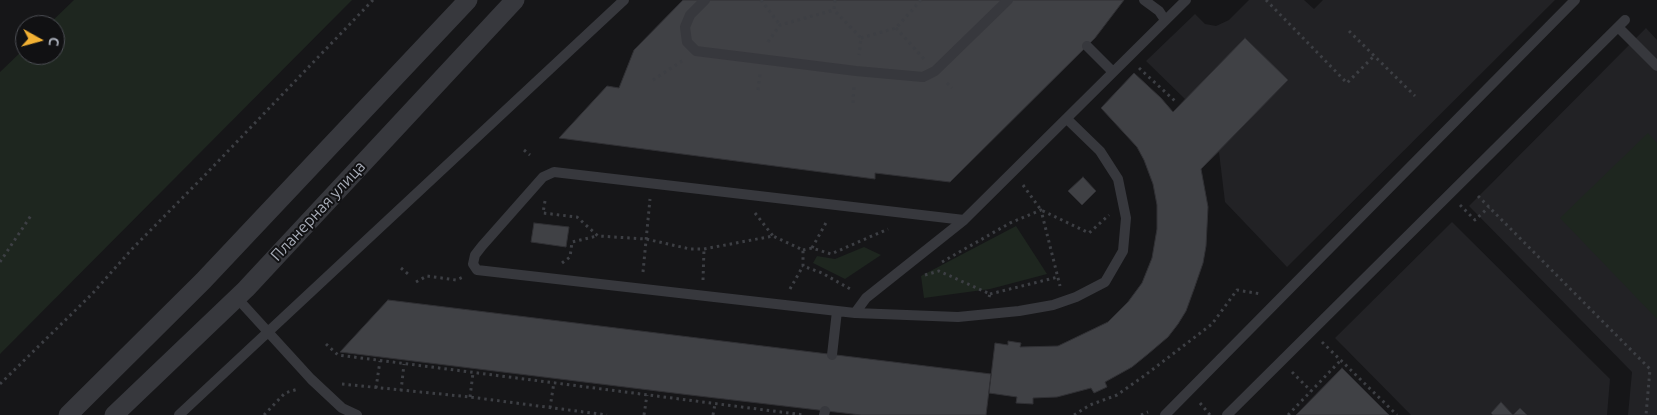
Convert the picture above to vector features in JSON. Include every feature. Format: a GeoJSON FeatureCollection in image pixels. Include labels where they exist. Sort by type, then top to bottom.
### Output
{"type":"FeatureCollection","features":[{"type":"Feature","properties":{"kind":"street"},"geometry":{"type":"LineString","coordinates":[[68,415],[203,281],[468,0]]}},
{"type":"Feature","properties":{"kind":"street","name":"Планерная улица"},"geometry":{"type":"LineString","coordinates":[[114,415],[237,298],[515,0]]}},
{"type":"Feature","properties":{"kind":"lane"},"geometry":{"type":"LineString","coordinates":[[179,415],[624,0]]}},
{"type":"Feature","properties":{"kind":"lane"},"geometry":{"type":"LineString","coordinates":[[705,0],[690,15],[685,27],[687,42],[696,51],[856,71],[923,77],[935,71],[1008,0]]}},
{"type":"Feature","properties":{"kind":"lane"},"geometry":{"type":"LineString","coordinates":[[1144,0],[1159,11],[1165,20]]}},
{"type":"Feature","properties":{"kind":"lane"},"geometry":{"type":"LineString","coordinates":[[855,313],[866,298],[964,220],[1186,0]]}},
{"type":"Feature","properties":{"kind":"lane"},"geometry":{"type":"LineString","coordinates":[[1165,415],[1575,0]]}},
{"type":"Feature","properties":{"kind":"lane"},"geometry":{"type":"LineString","coordinates":[[1227,415],[1622,24],[1657,66]]}},
{"type":"Feature","properties":{"kind":"lane"},"geometry":{"type":"LineString","coordinates":[[1087,46],[1113,72]]}},
{"type":"Feature","properties":{"kind":"lane"},"geometry":{"type":"LineString","coordinates":[[964,220],[559,172],[549,173],[543,177],[475,255],[473,264],[478,270],[855,313],[958,317],[1019,311],[1053,305],[1076,297],[1105,282],[1123,251],[1126,218],[1118,179],[1100,151],[1067,119]]}},
{"type":"Feature","properties":{"kind":"lane"},"geometry":{"type":"LineString","coordinates":[[237,298],[311,379],[342,408],[357,415]]}},
{"type":"Feature","properties":{"kind":"lane"},"geometry":{"type":"LineString","coordinates":[[832,355],[837,311]]}},
{"type":"Feature","properties":{"kind":"path"},"geometry":{"type":"LineString","coordinates":[[0,384],[92,294],[132,249],[373,0]]}},
{"type":"Feature","properties":{"kind":"path"},"geometry":{"type":"LineString","coordinates":[[761,0],[780,25]]}},
{"type":"Feature","properties":{"kind":"path"},"geometry":{"type":"LineString","coordinates":[[835,0],[834,10],[861,38]]}},
{"type":"Feature","properties":{"kind":"path"},"geometry":{"type":"LineString","coordinates":[[861,38],[896,28],[921,0]]}},
{"type":"Feature","properties":{"kind":"path"},"geometry":{"type":"LineString","coordinates":[[1266,0],[1347,83],[1374,56]]}},
{"type":"Feature","properties":{"kind":"path"},"geometry":{"type":"LineString","coordinates":[[758,90],[764,48],[780,25],[834,10]]}},
{"type":"Feature","properties":{"kind":"path"},"geometry":{"type":"LineString","coordinates":[[1349,31],[1415,96]]}},
{"type":"Feature","properties":{"kind":"path"},"geometry":{"type":"LineString","coordinates":[[853,102],[861,38]]}},
{"type":"Feature","properties":{"kind":"path"},"geometry":{"type":"LineString","coordinates":[[653,80],[673,67]]}},
{"type":"Feature","properties":{"kind":"path"},"geometry":{"type":"LineString","coordinates":[[1140,68],[1176,101]]}},
{"type":"Feature","properties":{"kind":"path"},"geometry":{"type":"LineString","coordinates":[[524,150],[530,156]]}},
{"type":"Feature","properties":{"kind":"path"},"geometry":{"type":"LineString","coordinates":[[1013,172],[1041,210],[1064,302]]}},
{"type":"Feature","properties":{"kind":"path"},"geometry":{"type":"LineString","coordinates":[[549,173],[543,213],[577,218],[598,236]]}},
{"type":"Feature","properties":{"kind":"path"},"geometry":{"type":"LineString","coordinates":[[641,289],[652,184]]}},
{"type":"Feature","properties":{"kind":"path"},"geometry":{"type":"LineString","coordinates":[[742,194],[773,236],[802,250],[812,248],[831,254],[918,215]]}},
{"type":"Feature","properties":{"kind":"path"},"geometry":{"type":"LineString","coordinates":[[1478,196],[1650,369],[1646,415]]}},
{"type":"Feature","properties":{"kind":"path"},"geometry":{"type":"LineString","coordinates":[[936,265],[1010,223],[1041,210],[1089,233],[1123,203]]}},
{"type":"Feature","properties":{"kind":"path"},"geometry":{"type":"LineString","coordinates":[[1458,203],[1475,220],[1489,207]]}},
{"type":"Feature","properties":{"kind":"path"},"geometry":{"type":"LineString","coordinates":[[812,248],[836,206]]}},
{"type":"Feature","properties":{"kind":"path"},"geometry":{"type":"LineString","coordinates":[[0,262],[32,214]]}},
{"type":"Feature","properties":{"kind":"path"},"geometry":{"type":"LineString","coordinates":[[546,278],[570,257],[572,242],[598,236],[646,239],[690,249],[704,249],[773,236]]}},
{"type":"Feature","properties":{"kind":"path"},"geometry":{"type":"LineString","coordinates":[[703,296],[702,268],[704,249]]}},
{"type":"Feature","properties":{"kind":"path"},"geometry":{"type":"LineString","coordinates":[[781,304],[803,266],[802,250]]}},
{"type":"Feature","properties":{"kind":"path"},"geometry":{"type":"LineString","coordinates":[[803,266],[866,298]]}},
{"type":"Feature","properties":{"kind":"path"},"geometry":{"type":"LineString","coordinates":[[401,268],[408,274]]}},
{"type":"Feature","properties":{"kind":"path"},"geometry":{"type":"LineString","coordinates":[[911,279],[928,269]]}},
{"type":"Feature","properties":{"kind":"path"},"geometry":{"type":"LineString","coordinates":[[416,282],[427,276],[456,280],[478,270]]}},
{"type":"Feature","properties":{"kind":"path"},"geometry":{"type":"LineString","coordinates":[[890,279],[911,279],[939,270],[990,294],[1058,276]]}},
{"type":"Feature","properties":{"kind":"path"},"geometry":{"type":"LineString","coordinates":[[1074,415],[1090,405],[1116,395],[1152,371],[1212,324],[1237,290],[1266,294]]}},
{"type":"Feature","properties":{"kind":"path"},"geometry":{"type":"LineString","coordinates":[[988,314],[990,294]]}},
{"type":"Feature","properties":{"kind":"path"},"geometry":{"type":"LineString","coordinates":[[1320,340],[1397,415]]}},
{"type":"Feature","properties":{"kind":"path"},"geometry":{"type":"LineString","coordinates":[[326,344],[338,354],[404,364],[804,415]]}},
{"type":"Feature","properties":{"kind":"path"},"geometry":{"type":"LineString","coordinates":[[376,388],[380,360]]}},
{"type":"Feature","properties":{"kind":"path"},"geometry":{"type":"LineString","coordinates":[[1288,415],[1341,360]]}},
{"type":"Feature","properties":{"kind":"path"},"geometry":{"type":"LineString","coordinates":[[401,390],[404,364]]}},
{"type":"Feature","properties":{"kind":"path"},"geometry":{"type":"LineString","coordinates":[[1289,370],[1311,392]]}},
{"type":"Feature","properties":{"kind":"path"},"geometry":{"type":"LineString","coordinates":[[470,398],[473,372]]}},
{"type":"Feature","properties":{"kind":"path"},"geometry":{"type":"LineString","coordinates":[[264,415],[285,393],[300,388],[311,379]]}},
{"type":"Feature","properties":{"kind":"path"},"geometry":{"type":"LineString","coordinates":[[550,408],[554,382]]}},
{"type":"Feature","properties":{"kind":"path"},"geometry":{"type":"LineString","coordinates":[[340,384],[607,415]]}},
{"type":"Feature","properties":{"kind":"path"},"geometry":{"type":"LineString","coordinates":[[644,415],[647,395]]}},
{"type":"Feature","properties":{"kind":"path"},"geometry":{"type":"LineString","coordinates":[[713,415],[715,404]]}},
{"type":"Feature","properties":{"kind":"shaded area"},"geometry":{"type":"Polygon","coordinates":[[[74,0],[352,0],[0,354],[0,72],[15,58],[15,65],[65,65],[65,15],[58,15],[74,0]]]}},
{"type":"Feature","properties":{"kind":"shaded area"},"geometry":{"type":"Polygon","coordinates":[[[1249,0],[1304,0],[1314,9],[1323,0],[1555,0],[1287,267],[1225,202],[1219,152],[1201,169],[1195,149],[1173,112],[1185,99],[1146,61],[1195,14],[1205,24],[1216,26],[1229,20],[1249,0]]]}},
{"type":"Feature","properties":{"kind":"shaded area"},"geometry":{"type":"Polygon","coordinates":[[[1646,28],[1657,40],[1657,415],[1628,415],[1632,372],[1469,206],[1646,28]]]}},
{"type":"Feature","properties":{"kind":"shaded area"},"geometry":{"type":"Polygon","coordinates":[[[1648,133],[1657,143],[1657,319],[1560,218],[1648,133]]]}},
{"type":"Feature","properties":{"kind":"shaded area"},"geometry":{"type":"Polygon","coordinates":[[[1452,222],[1610,379],[1607,415],[1411,415],[1335,338],[1452,222]]]}},
{"type":"Feature","properties":{"kind":"shaded area"},"geometry":{"type":"Polygon","coordinates":[[[1016,226],[1047,274],[990,289],[924,298],[921,276],[1016,226]]]}},
{"type":"Feature","properties":{"kind":"shaded area"},"geometry":{"type":"Polygon","coordinates":[[[864,247],[881,255],[845,279],[813,263],[817,256],[835,259],[864,247]]]}},
{"type":"Feature","properties":{"kind":"building"},"geometry":{"type":"Polygon","coordinates":[[[683,0],[1124,0],[1095,38],[950,182],[875,173],[875,179],[559,138],[607,86],[619,88],[634,50],[683,0]]]}},
{"type":"Feature","properties":{"kind":"building"},"geometry":{"type":"Polygon","coordinates":[[[1245,38],[1288,80],[1201,169],[1208,207],[1206,246],[1203,263],[1194,289],[1186,311],[1178,324],[1168,337],[1148,354],[1132,367],[1105,382],[1107,387],[1094,393],[1091,388],[1057,397],[1033,398],[1033,404],[1016,403],[1017,397],[989,393],[995,343],[1008,345],[1008,341],[1021,343],[1020,347],[1058,346],[1108,322],[1128,302],[1142,283],[1152,258],[1157,229],[1157,205],[1153,184],[1137,147],[1101,108],[1134,73],[1173,112],[1245,38]]]}},
{"type":"Feature","properties":{"kind":"building"},"geometry":{"type":"Polygon","coordinates":[[[1083,177],[1096,191],[1082,205],[1068,191],[1083,177]]]}},
{"type":"Feature","properties":{"kind":"building"},"geometry":{"type":"Polygon","coordinates":[[[534,223],[569,227],[566,247],[531,242],[534,223]]]}},
{"type":"Feature","properties":{"kind":"building"},"geometry":{"type":"Polygon","coordinates":[[[388,300],[991,374],[986,415],[861,415],[340,352],[388,300]]]}},
{"type":"Feature","properties":{"kind":"building"},"geometry":{"type":"Polygon","coordinates":[[[1342,368],[1389,415],[1296,415],[1342,368]]]}},
{"type":"Feature","properties":{"kind":"building"},"geometry":{"type":"Polygon","coordinates":[[[1501,402],[1513,415],[1493,415],[1491,413],[1501,402]]]}},
{"type":"Feature","properties":{"kind":"building"},"geometry":{"type":"Polygon","coordinates":[[[1520,408],[1527,415],[1513,415],[1520,408]]]}}]}
